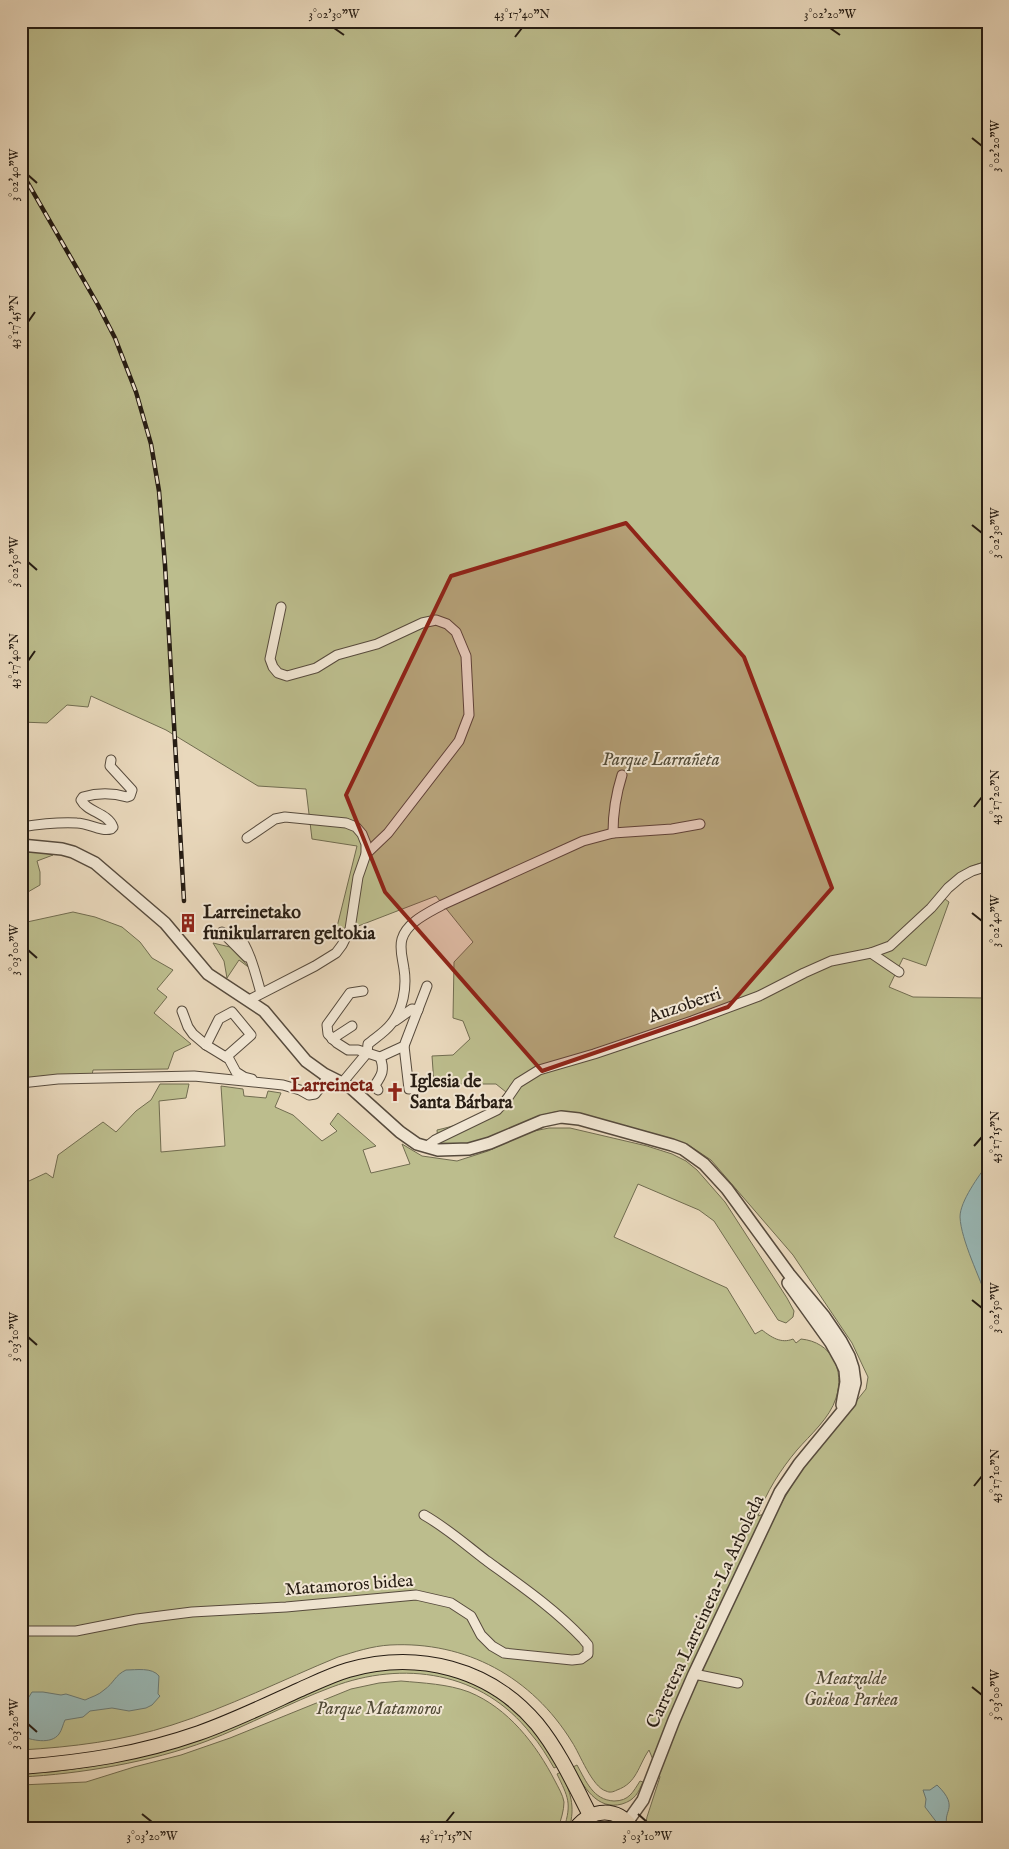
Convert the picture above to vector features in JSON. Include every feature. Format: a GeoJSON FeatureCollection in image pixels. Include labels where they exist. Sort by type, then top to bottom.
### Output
{"type":"FeatureCollection","features":[{"type":"Feature","properties":{"kind":"main road"},"geometry":{"type":"LineString","coordinates":[[21,1767],[114,1757],[154,1748],[200,1733],[348,1670],[397,1661],[426,1662],[450,1668],[481,1680],[499,1690],[523,1709],[548,1738],[565,1766],[590,1815]]}},
{"type":"Feature","properties":{"kind":"main road"},"geometry":{"type":"LineString","coordinates":[[576,1828],[590,1815],[600,1812],[620,1815],[630,1824]]}},
{"type":"Feature","properties":{"kind":"street"},"geometry":{"type":"LineString","coordinates":[[281,608],[270,659],[273,668],[278,673],[287,676],[316,668],[337,655],[376,644],[422,622],[436,620],[447,624],[456,632],[466,656],[469,715],[459,741],[388,833],[366,854]]}},
{"type":"Feature","properties":{"kind":"street"},"geometry":{"type":"LineString","coordinates":[[21,827],[79,822],[105,830],[111,829],[113,827],[110,821],[80,800],[87,795],[110,793],[130,796],[132,790],[110,766],[112,760]]}},
{"type":"Feature","properties":{"kind":"street"},"geometry":{"type":"LineString","coordinates":[[613,833],[616,793],[622,775]]}},
{"type":"Feature","properties":{"kind":"street"},"geometry":{"type":"LineString","coordinates":[[247,838],[275,819],[280,818],[346,822],[362,834],[366,844],[366,854],[358,877],[350,929],[342,945],[336,953],[315,966],[249,1000]]}},
{"type":"Feature","properties":{"kind":"street"},"geometry":{"type":"LineString","coordinates":[[391,1024],[396,1016],[405,989],[401,940],[414,923],[426,915],[442,905],[567,847],[613,833],[672,829],[700,824]]}},
{"type":"Feature","properties":{"kind":"street"},"geometry":{"type":"LineString","coordinates":[[21,845],[67,850],[95,863],[165,923],[208,974],[264,1011],[299,1055],[316,1069],[358,1093],[400,1132],[412,1141],[426,1147]]}},
{"type":"Feature","properties":{"kind":"street","name":"Auzoberri"},"geometry":{"type":"LineString","coordinates":[[426,1147],[436,1140],[497,1110],[518,1083],[539,1070],[692,1022],[759,996],[831,961],[871,953],[890,946],[961,877],[988,866]]}},
{"type":"Feature","properties":{"kind":"street"},"geometry":{"type":"LineString","coordinates":[[222,932],[252,962]]}},
{"type":"Feature","properties":{"kind":"street"},"geometry":{"type":"LineString","coordinates":[[237,933],[252,962],[261,993]]}},
{"type":"Feature","properties":{"kind":"street"},"geometry":{"type":"LineString","coordinates":[[871,953],[899,972]]}},
{"type":"Feature","properties":{"kind":"street"},"geometry":{"type":"LineString","coordinates":[[416,1089],[409,1090],[404,1046],[427,986]]}},
{"type":"Feature","properties":{"kind":"street"},"geometry":{"type":"LineString","coordinates":[[363,992],[350,992],[341,999],[327,1026],[328,1034],[348,1050],[358,1050],[380,1058],[384,1066],[383,1072],[374,1085],[378,1090]]}},
{"type":"Feature","properties":{"kind":"street"},"geometry":{"type":"LineString","coordinates":[[342,1083],[367,1053],[368,1044],[412,1009],[418,1010]]}},
{"type":"Feature","properties":{"kind":"street"},"geometry":{"type":"LineString","coordinates":[[182,1011],[193,1034],[206,1045],[226,1057],[236,1072],[252,1079],[254,1083]]}},
{"type":"Feature","properties":{"kind":"street"},"geometry":{"type":"LineString","coordinates":[[206,1045],[219,1020],[232,1012],[251,1035],[226,1057]]}},
{"type":"Feature","properties":{"kind":"street"},"geometry":{"type":"LineString","coordinates":[[332,1039],[352,1026]]}},
{"type":"Feature","properties":{"kind":"street"},"geometry":{"type":"LineString","coordinates":[[380,1058],[404,1046]]}},
{"type":"Feature","properties":{"kind":"street"},"geometry":{"type":"LineString","coordinates":[[21,1083],[58,1079],[194,1076],[283,1086],[300,1090],[309,1096],[315,1094],[329,1076]]}},
{"type":"Feature","properties":{"kind":"street","name":"Carretera Larreineta-La Arboleda"},"geometry":{"type":"LineString","coordinates":[[426,1147],[448,1150],[469,1149],[490,1143],[547,1119],[561,1117],[579,1119],[683,1149],[709,1169],[789,1274],[824,1316],[849,1356],[854,1375],[852,1396],[847,1406],[799,1464],[780,1492],[694,1674],[643,1800],[630,1824]]}},
{"type":"Feature","properties":{"kind":"street","name":"Matamoros bidea"},"geometry":{"type":"LineString","coordinates":[[21,1631],[76,1631],[137,1618],[192,1612],[286,1607],[416,1595],[450,1603],[471,1616],[481,1635],[492,1646],[504,1653],[558,1660],[581,1659],[588,1654],[588,1645],[583,1639],[543,1602],[443,1525],[424,1515]]}},
{"type":"Feature","properties":{"kind":"street"},"geometry":{"type":"LineString","coordinates":[[694,1674],[738,1683]]}},
{"type":"Feature","properties":{"kind":"highlighted area"},"geometry":{"type":"Polygon","coordinates":[[[626,523],[744,657],[832,888],[728,1007],[542,1071],[385,892],[346,795],[451,576],[626,523]]]}},
{"type":"Feature","properties":{"kind":"green space"},"geometry":{"type":"Polygon","coordinates":[[[21,21],[988,21],[988,826],[985,838],[988,862],[966,869],[937,893],[949,902],[926,966],[903,958],[889,987],[913,997],[985,998],[988,1006],[988,1828],[645,1828],[660,1777],[649,1750],[629,1783],[614,1791],[606,1791],[591,1777],[572,1742],[556,1719],[517,1682],[494,1668],[470,1657],[445,1649],[418,1645],[383,1646],[338,1657],[214,1710],[154,1731],[97,1742],[21,1750],[21,1174],[29,1181],[46,1173],[53,1178],[58,1155],[103,1122],[116,1132],[136,1111],[151,1100],[160,1084],[189,1084],[186,1098],[159,1101],[161,1152],[225,1146],[221,1086],[243,1089],[244,1096],[266,1098],[268,1091],[281,1093],[275,1107],[293,1115],[322,1141],[337,1131],[330,1124],[338,1113],[376,1146],[363,1150],[371,1173],[410,1164],[402,1144],[422,1156],[457,1161],[488,1151],[529,1132],[549,1128],[570,1128],[647,1146],[672,1154],[686,1161],[697,1170],[725,1202],[787,1298],[794,1311],[793,1317],[786,1323],[778,1320],[714,1221],[699,1210],[638,1184],[614,1237],[727,1288],[755,1334],[762,1330],[780,1340],[793,1339],[796,1343],[801,1339],[812,1341],[821,1346],[834,1359],[839,1377],[836,1398],[829,1412],[780,1473],[765,1498],[758,1516],[778,1509],[801,1470],[866,1389],[868,1377],[852,1343],[793,1255],[711,1160],[690,1146],[622,1125],[565,1112],[555,1112],[539,1116],[496,1136],[480,1141],[463,1144],[438,1143],[437,1130],[457,1125],[476,1117],[500,1100],[506,1092],[496,1084],[434,1084],[432,1056],[453,1055],[470,1039],[463,1021],[453,1018],[454,962],[473,942],[436,896],[335,935],[357,846],[312,839],[306,789],[258,786],[166,730],[91,696],[88,707],[67,705],[47,723],[21,722],[21,21]]]}},
{"type":"Feature","properties":{"kind":"green space"},"geometry":{"type":"Polygon","coordinates":[[[21,848],[53,855],[37,861],[40,872],[40,885],[21,896],[21,848]]]}},
{"type":"Feature","properties":{"kind":"green space"},"geometry":{"type":"Polygon","coordinates":[[[73,912],[95,917],[122,927],[140,942],[152,958],[173,970],[157,989],[167,997],[154,1013],[191,1044],[174,1052],[168,1069],[93,1070],[92,1075],[44,1076],[21,1079],[21,917],[27,922],[73,912]]]}},
{"type":"Feature","properties":{"kind":"green space"},"geometry":{"type":"Polygon","coordinates":[[[213,943],[230,947],[251,969],[239,960],[227,978],[224,961],[213,943]]]}},
{"type":"Feature","properties":{"kind":"green space"},"geometry":{"type":"Polygon","coordinates":[[[414,1668],[442,1672],[480,1686],[499,1698],[534,1730],[558,1766],[554,1768],[531,1734],[511,1713],[489,1696],[465,1684],[440,1677],[413,1673],[386,1674],[332,1687],[223,1735],[163,1755],[91,1770],[21,1777],[21,1773],[52,1772],[87,1767],[145,1754],[201,1738],[354,1675],[380,1669],[414,1668]]]}},
{"type":"Feature","properties":{"kind":"green space","name":"Parque Matamoros"},"geometry":{"type":"Polygon","coordinates":[[[401,1681],[461,1689],[483,1699],[508,1717],[530,1741],[562,1794],[564,1805],[558,1828],[21,1828],[21,1785],[86,1782],[181,1755],[230,1738],[351,1689],[379,1683],[401,1681]]]}},
{"type":"Feature","properties":{"kind":"green space"},"geometry":{"type":"Polygon","coordinates":[[[577,1765],[591,1789],[607,1800],[619,1801],[627,1798],[640,1781],[643,1782],[638,1793],[630,1800],[622,1804],[605,1804],[586,1789],[573,1767],[577,1765]]]}},
{"type":"Feature","properties":{"kind":"green space"},"geometry":{"type":"Polygon","coordinates":[[[561,1772],[572,1806],[569,1828],[564,1828],[568,1812],[568,1800],[557,1774],[561,1772]]]}},
{"type":"Feature","properties":{"kind":"water"},"geometry":{"type":"Polygon","coordinates":[[[988,1163],[988,1301],[967,1248],[960,1217],[966,1196],[988,1163]]]}},
{"type":"Feature","properties":{"kind":"water"},"geometry":{"type":"Polygon","coordinates":[[[126,1670],[148,1670],[159,1676],[158,1694],[160,1696],[152,1705],[129,1711],[112,1708],[90,1711],[83,1717],[65,1720],[59,1734],[51,1740],[35,1740],[21,1736],[22,1702],[27,1700],[32,1692],[66,1694],[85,1700],[102,1692],[119,1674],[126,1670]]]}},
{"type":"Feature","properties":{"kind":"water"},"geometry":{"type":"Polygon","coordinates":[[[937,1785],[948,1800],[949,1810],[946,1818],[949,1828],[941,1828],[925,1807],[926,1799],[923,1790],[930,1790],[937,1785]]]}},
{"type":"Feature","properties":{"kind":"railway"},"geometry":{"type":"LineString","coordinates":[[21,171],[115,338],[136,392],[151,444],[159,491],[165,565],[184,901]]}},
{"type":"Feature","properties":{"kind":"place","name":"Larreinetako funikularraren geltokia"},"geometry":{"type":"Point","coordinates":[188,923]}},
{"type":"Feature","properties":{"kind":"place","name":"Iglesia de Santa Bárbara"},"geometry":{"type":"Point","coordinates":[395,1092]}},
{"type":"Feature","properties":{"kind":"district","name":"Larreineta"},"geometry":{"type":"Point","coordinates":[332,1086]}},
{"type":"Feature","properties":{"kind":"park label","name":"Parque Larrañeta"},"geometry":{"type":"Point","coordinates":[661,760]}},
{"type":"Feature","properties":{"kind":"park label","name":"Meatzalde Goikoa Parkea"},"geometry":{"type":"Point","coordinates":[851,1689]}}]}
